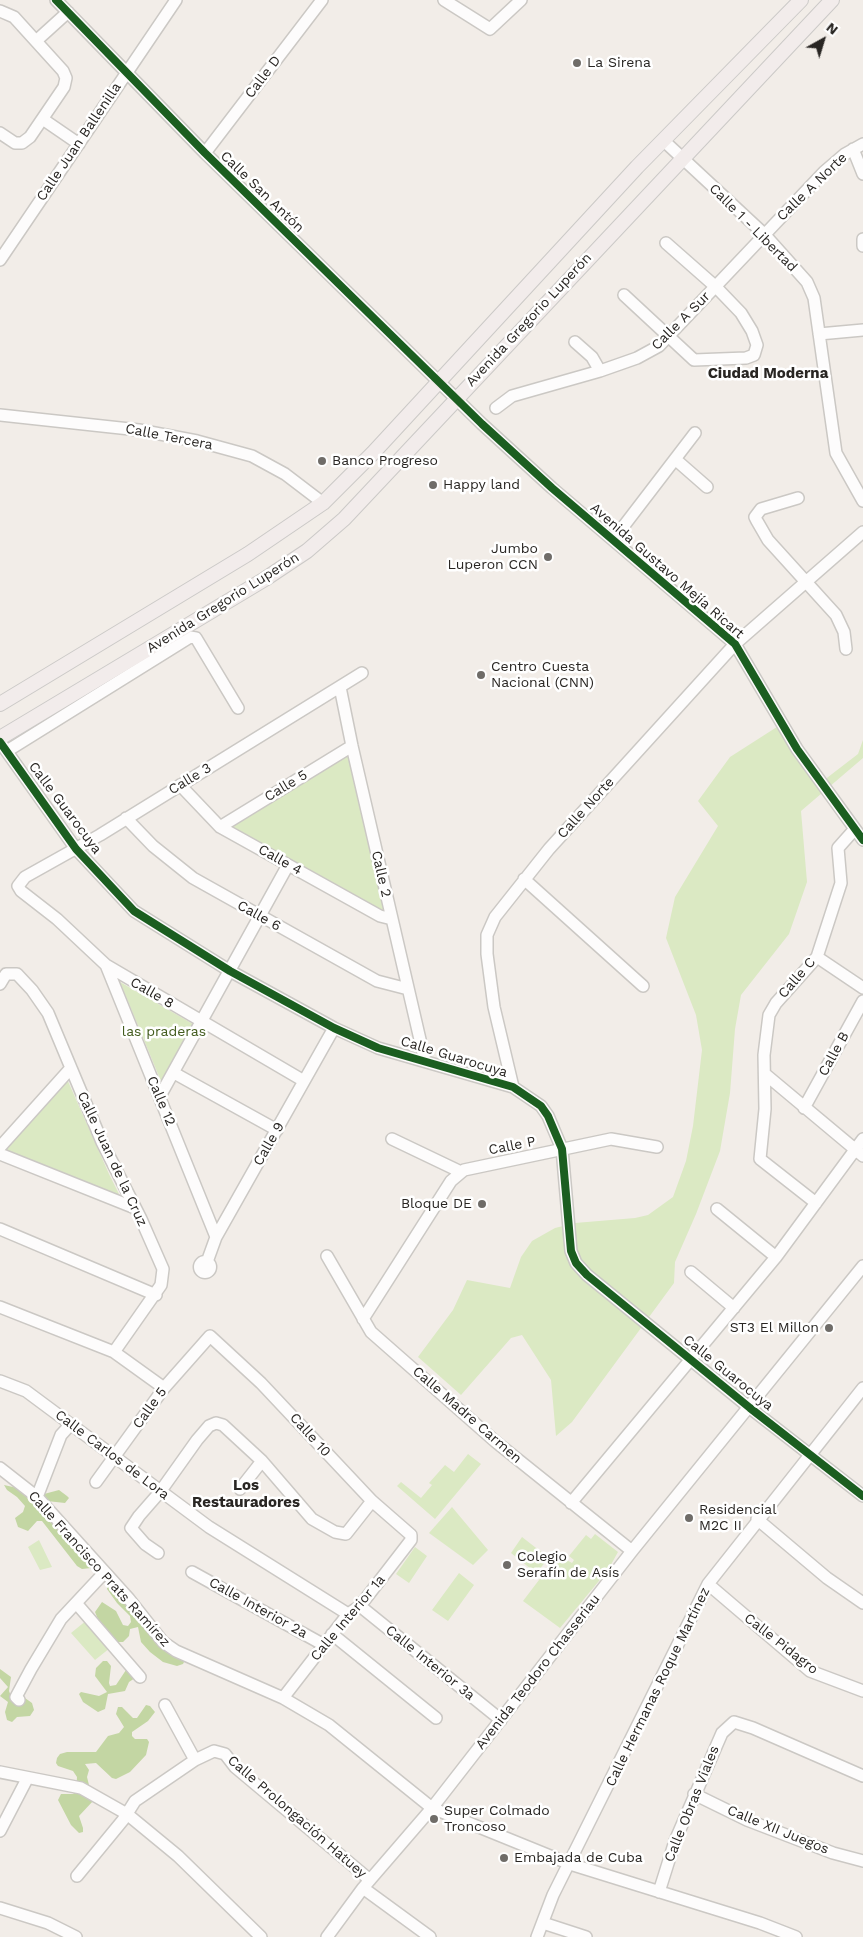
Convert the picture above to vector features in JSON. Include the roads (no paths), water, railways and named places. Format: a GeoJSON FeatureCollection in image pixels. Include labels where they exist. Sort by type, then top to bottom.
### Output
{"type":"FeatureCollection","features":[{"type":"Feature","properties":{"kind":"main road","name":"Avenida Gregorio Luperón"},"geometry":{"type":"LineString","coordinates":[[0,704],[248,554],[323,503],[360,466],[664,141],[801,0]]}},
{"type":"Feature","properties":{"kind":"main road","name":"Avenida Gregorio Luperón"},"geometry":{"type":"LineString","coordinates":[[0,740],[266,579],[306,551],[344,519],[455,398],[832,0]]}},
{"type":"Feature","properties":{"kind":"street","name":"Calle San Antón"},"geometry":{"type":"LineString","coordinates":[[56,0],[205,153],[455,398]]}},
{"type":"Feature","properties":{"kind":"street","name":"Calle Juan Ballenilla"},"geometry":{"type":"LineString","coordinates":[[0,260],[176,0]]}},
{"type":"Feature","properties":{"kind":"street","name":"Calle D"},"geometry":{"type":"LineString","coordinates":[[205,153],[322,0]]}},
{"type":"Feature","properties":{"kind":"street"},"geometry":{"type":"LineString","coordinates":[[450,2],[490,29],[521,0]]}},
{"type":"Feature","properties":{"kind":"street"},"geometry":{"type":"LineString","coordinates":[[0,11],[14,17],[63,71],[66,78],[64,87],[44,120],[30,137],[22,143],[15,143],[0,133]]}},
{"type":"Feature","properties":{"kind":"street"},"geometry":{"type":"LineString","coordinates":[[36,41],[68,12]]}},
{"type":"Feature","properties":{"kind":"street"},"geometry":{"type":"LineString","coordinates":[[44,120],[79,144]]}},
{"type":"Feature","properties":{"kind":"street","name":"Calle 1 - Libertad"},"geometry":{"type":"LineString","coordinates":[[664,141],[764,234],[807,282],[814,298],[836,453],[863,501]]}},
{"type":"Feature","properties":{"kind":"street"},"geometry":{"type":"LineString","coordinates":[[858,146],[863,174]]}},
{"type":"Feature","properties":{"kind":"street","name":"Calle A Norte"},"geometry":{"type":"LineString","coordinates":[[764,234],[824,172],[858,146]]}},
{"type":"Feature","properties":{"kind":"street","name":"Calle A Sur"},"geometry":{"type":"LineString","coordinates":[[496,408],[512,396],[600,371],[645,355],[670,337],[764,234]]}},
{"type":"Feature","properties":{"kind":"street"},"geometry":{"type":"LineString","coordinates":[[863,240],[863,246]]}},
{"type":"Feature","properties":{"kind":"street"},"geometry":{"type":"LineString","coordinates":[[624,295],[670,337],[686,356],[694,360],[746,358],[756,353],[757,345],[746,321],[716,287],[666,243]]}},
{"type":"Feature","properties":{"kind":"street"},"geometry":{"type":"LineString","coordinates":[[819,334],[863,330]]}},
{"type":"Feature","properties":{"kind":"street"},"geometry":{"type":"LineString","coordinates":[[575,342],[592,357],[600,371]]}},
{"type":"Feature","properties":{"kind":"street","name":"Avenida Gustavo Mejía Ricart"},"geometry":{"type":"LineString","coordinates":[[455,398],[613,540],[735,644],[797,749],[863,840]]}},
{"type":"Feature","properties":{"kind":"street","name":"Calle Tercera"},"geometry":{"type":"LineString","coordinates":[[0,415],[139,430],[252,456],[285,474],[323,503]]}},
{"type":"Feature","properties":{"kind":"street"},"geometry":{"type":"LineString","coordinates":[[613,540],[695,433]]}},
{"type":"Feature","properties":{"kind":"street"},"geometry":{"type":"LineString","coordinates":[[675,459],[707,487]]}},
{"type":"Feature","properties":{"kind":"street"},"geometry":{"type":"LineString","coordinates":[[798,498],[761,509],[755,517],[768,540],[836,615],[844,632],[846,649]]}},
{"type":"Feature","properties":{"kind":"street","name":"Calle Norte"},"geometry":{"type":"LineString","coordinates":[[513,1088],[494,1007],[486,945],[487,935],[495,917],[524,879],[678,705],[735,644],[863,532]]}},
{"type":"Feature","properties":{"kind":"street"},"geometry":{"type":"LineString","coordinates":[[7,751],[190,637],[196,638],[238,708]]}},
{"type":"Feature","properties":{"kind":"street","name":"Calle 3"},"geometry":{"type":"LineString","coordinates":[[18,884],[25,877],[76,849],[362,674]]}},
{"type":"Feature","properties":{"kind":"street","name":"Calle 2"},"geometry":{"type":"LineString","coordinates":[[340,687],[425,1061]]}},
{"type":"Feature","properties":{"kind":"street","name":"Calle Guarocuya"},"geometry":{"type":"LineString","coordinates":[[0,740],[76,849],[134,911],[230,971],[334,1028],[378,1048],[513,1088],[541,1106],[548,1116],[562,1149],[571,1251],[576,1263],[587,1275],[750,1408],[863,1496]]}},
{"type":"Feature","properties":{"kind":"street","name":"Calle 5"},"geometry":{"type":"LineString","coordinates":[[220,827],[352,746]]}},
{"type":"Feature","properties":{"kind":"street","name":"Calle 4"},"geometry":{"type":"LineString","coordinates":[[180,785],[220,827],[380,916],[392,919]]}},
{"type":"Feature","properties":{"kind":"street","name":"Calle 6"},"geometry":{"type":"LineString","coordinates":[[126,818],[173,863],[259,916],[377,981],[408,989]]}},
{"type":"Feature","properties":{"kind":"street","name":"Calle C"},"geometry":{"type":"LineString","coordinates":[[816,1203],[760,1159],[765,1109],[764,1055],[769,1015],[776,1003],[817,957],[841,883],[838,848],[854,830]]}},
{"type":"Feature","properties":{"kind":"street"},"geometry":{"type":"LineString","coordinates":[[160,1096],[288,865]]}},
{"type":"Feature","properties":{"kind":"street"},"geometry":{"type":"LineString","coordinates":[[524,879],[644,986]]}},
{"type":"Feature","properties":{"kind":"street","name":"Calle 8"},"geometry":{"type":"LineString","coordinates":[[18,884],[21,891],[57,919],[106,965],[304,1081]]}},
{"type":"Feature","properties":{"kind":"street"},"geometry":{"type":"LineString","coordinates":[[817,957],[863,988]]}},
{"type":"Feature","properties":{"kind":"street","name":"Calle 12"},"geometry":{"type":"LineString","coordinates":[[106,965],[160,1096],[208,1222],[216,1237]]}},
{"type":"Feature","properties":{"kind":"street","name":"Calle Juan de la Cruz"},"geometry":{"type":"LineString","coordinates":[[3,979],[17,974],[40,1000],[48,1014],[102,1142],[163,1269],[164,1278],[156,1295],[114,1352]]}},
{"type":"Feature","properties":{"kind":"street","name":"Calle B"},"geometry":{"type":"LineString","coordinates":[[804,1108],[863,1001]]}},
{"type":"Feature","properties":{"kind":"street","name":"Calle 9"},"geometry":{"type":"LineString","coordinates":[[207,1262],[216,1237],[334,1028]]}},
{"type":"Feature","properties":{"kind":"street"},"geometry":{"type":"LineString","coordinates":[[0,1147],[70,1068]]}},
{"type":"Feature","properties":{"kind":"street"},"geometry":{"type":"LineString","coordinates":[[174,1073],[276,1130]]}},
{"type":"Feature","properties":{"kind":"street"},"geometry":{"type":"LineString","coordinates":[[765,1074],[859,1153]]}},
{"type":"Feature","properties":{"kind":"street"},"geometry":{"type":"LineString","coordinates":[[363,1319],[451,1181],[460,1172],[392,1139]]}},
{"type":"Feature","properties":{"kind":"street","name":"Calle P"},"geometry":{"type":"LineString","coordinates":[[460,1172],[499,1161],[611,1139],[657,1147]]}},
{"type":"Feature","properties":{"kind":"street"},"geometry":{"type":"LineString","coordinates":[[571,1503],[776,1257],[816,1203],[859,1153],[863,1139]]}},
{"type":"Feature","properties":{"kind":"street"},"geometry":{"type":"LineString","coordinates":[[0,1154],[135,1208]]}},
{"type":"Feature","properties":{"kind":"street"},"geometry":{"type":"LineString","coordinates":[[717,1209],[776,1257]]}},
{"type":"Feature","properties":{"kind":"street"},"geometry":{"type":"LineString","coordinates":[[0,1229],[156,1295]]}},
{"type":"Feature","properties":{"kind":"street","name":"Calle Madre Carmen"},"geometry":{"type":"LineString","coordinates":[[327,1256],[371,1332],[496,1442],[632,1551]]}},
{"type":"Feature","properties":{"kind":"street","name":"Avenida Teodoro Chasseriau"},"geometry":{"type":"LineString","coordinates":[[327,1937],[367,1884],[432,1808],[632,1551],[750,1408],[863,1266]]}},
{"type":"Feature","properties":{"kind":"street"},"geometry":{"type":"LineString","coordinates":[[691,1272],[734,1308]]}},
{"type":"Feature","properties":{"kind":"street"},"geometry":{"type":"LineString","coordinates":[[0,1307],[114,1352],[164,1388]]}},
{"type":"Feature","properties":{"kind":"street","name":"Calle 5"},"geometry":{"type":"LineString","coordinates":[[96,1482],[164,1388],[207,1337]]}},
{"type":"Feature","properties":{"kind":"street","name":"Calle 10"},"geometry":{"type":"LineString","coordinates":[[207,1337],[212,1337],[260,1383],[372,1501],[412,1537]]}},
{"type":"Feature","properties":{"kind":"street","name":"Calle Carlos de Lora"},"geometry":{"type":"LineString","coordinates":[[0,1380],[26,1391],[209,1527],[348,1614]]}},
{"type":"Feature","properties":{"kind":"street","name":"Calle Hermanas Roque Martínez"},"geometry":{"type":"LineString","coordinates":[[537,1937],[553,1895],[708,1584],[757,1519],[863,1388]]}},
{"type":"Feature","properties":{"kind":"street"},"geometry":{"type":"LineString","coordinates":[[158,1553],[145,1544],[131,1528],[160,1492],[197,1440],[209,1426],[216,1423],[223,1425],[262,1461],[312,1519],[341,1534],[346,1534],[372,1501]]}},
{"type":"Feature","properties":{"kind":"street"},"geometry":{"type":"LineString","coordinates":[[37,1497],[61,1435],[71,1424]]}},
{"type":"Feature","properties":{"kind":"street"},"geometry":{"type":"LineString","coordinates":[[240,1489],[262,1461]]}},
{"type":"Feature","properties":{"kind":"street","name":"Calle Francisco Prats Ramírez"},"geometry":{"type":"LineString","coordinates":[[0,1468],[37,1497],[163,1642],[176,1651],[283,1698],[329,1725],[432,1808],[570,1864],[760,1923],[796,1937]]}},
{"type":"Feature","properties":{"kind":"street"},"geometry":{"type":"LineString","coordinates":[[757,1519],[827,1578],[863,1602]]}},
{"type":"Feature","properties":{"kind":"street","name":"Calle Interior 1a"},"geometry":{"type":"LineString","coordinates":[[283,1698],[348,1614],[360,1606],[412,1537]]}},
{"type":"Feature","properties":{"kind":"street","name":"Calle Interior 2a"},"geometry":{"type":"LineString","coordinates":[[192,1572],[324,1645]]}},
{"type":"Feature","properties":{"kind":"street"},"geometry":{"type":"LineString","coordinates":[[18,1700],[16,1697],[61,1619],[104,1573]]}},
{"type":"Feature","properties":{"kind":"street","name":"Calle Pidagro"},"geometry":{"type":"LineString","coordinates":[[708,1584],[810,1671],[863,1691]]}},
{"type":"Feature","properties":{"kind":"street"},"geometry":{"type":"LineString","coordinates":[[76,1603],[140,1677]]}},
{"type":"Feature","properties":{"kind":"street","name":"Calle Interior 3a"},"geometry":{"type":"LineString","coordinates":[[360,1606],[501,1720]]}},
{"type":"Feature","properties":{"kind":"street"},"geometry":{"type":"LineString","coordinates":[[332,1634],[436,1718]]}},
{"type":"Feature","properties":{"kind":"street"},"geometry":{"type":"LineString","coordinates":[[165,1705],[195,1760]]}},
{"type":"Feature","properties":{"kind":"street","name":"Calle Obras Viales"},"geometry":{"type":"LineString","coordinates":[[659,1892],[675,1841],[694,1794],[722,1733],[734,1722],[753,1728],[863,1776]]}},
{"type":"Feature","properties":{"kind":"street","name":"Calle Prolongación Hatuey"},"geometry":{"type":"LineString","coordinates":[[77,1876],[127,1814],[135,1801],[195,1760],[214,1751],[225,1754],[235,1767],[430,1937]]}},
{"type":"Feature","properties":{"kind":"street"},"geometry":{"type":"LineString","coordinates":[[0,1772],[27,1779],[81,1788],[127,1814],[178,1856],[261,1937]]}},
{"type":"Feature","properties":{"kind":"street"},"geometry":{"type":"LineString","coordinates":[[0,1831],[27,1779]]}},
{"type":"Feature","properties":{"kind":"street","name":"Calle XII Juegos"},"geometry":{"type":"LineString","coordinates":[[694,1794],[747,1820],[833,1853],[863,1861]]}},
{"type":"Feature","properties":{"kind":"street"},"geometry":{"type":"LineString","coordinates":[[0,1908],[48,1923],[76,1937]]}},
{"type":"Feature","properties":{"kind":"street"},"geometry":{"type":"LineString","coordinates":[[542,1922],[586,1937]]}},
{"type":"Feature","properties":{"kind":"place","name":"La Sirena"},"geometry":{"type":"Point","coordinates":[577,63]}},
{"type":"Feature","properties":{"kind":"place","name":"Banco Progreso"},"geometry":{"type":"Point","coordinates":[322,461]}},
{"type":"Feature","properties":{"kind":"place","name":"Happy land"},"geometry":{"type":"Point","coordinates":[433,485]}},
{"type":"Feature","properties":{"kind":"place","name":"Jumbo Luperon CCN"},"geometry":{"type":"Point","coordinates":[548,557]}},
{"type":"Feature","properties":{"kind":"place","name":"Centro Cuesta Nacional (CNN)"},"geometry":{"type":"Point","coordinates":[481,675]}},
{"type":"Feature","properties":{"kind":"place","name":"Bloque DE"},"geometry":{"type":"Point","coordinates":[482,1204]}},
{"type":"Feature","properties":{"kind":"place","name":"ST3 El Millon"},"geometry":{"type":"Point","coordinates":[829,1328]}},
{"type":"Feature","properties":{"kind":"place","name":"Residencial M2C II"},"geometry":{"type":"Point","coordinates":[689,1518]}},
{"type":"Feature","properties":{"kind":"place","name":"Colegio Serafín de Asís"},"geometry":{"type":"Point","coordinates":[507,1565]}},
{"type":"Feature","properties":{"kind":"place","name":"Super Colmado Troncoso"},"geometry":{"type":"Point","coordinates":[434,1819]}},
{"type":"Feature","properties":{"kind":"place","name":"Embajada de Cuba"},"geometry":{"type":"Point","coordinates":[504,1858]}},
{"type":"Feature","properties":{"kind":"district","name":"Ciudad Moderna"},"geometry":{"type":"Point","coordinates":[768,374]}},
{"type":"Feature","properties":{"kind":"district","name":"Los Restauradores"},"geometry":{"type":"Point","coordinates":[246,1494]}},
{"type":"Feature","properties":{"kind":"park label","name":"las praderas"},"geometry":{"type":"Point","coordinates":[164,1032]}}]}
